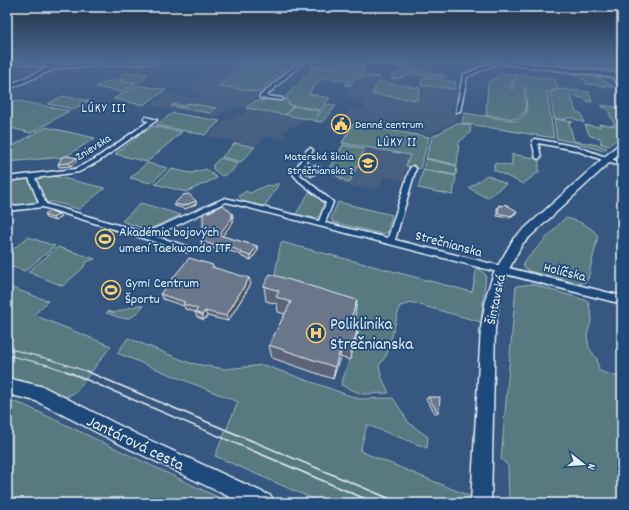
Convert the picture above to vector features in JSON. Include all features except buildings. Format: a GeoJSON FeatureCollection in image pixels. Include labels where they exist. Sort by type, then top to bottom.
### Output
{"type":"FeatureCollection","features":[{"type":"Feature","properties":{"kind":"street"},"geometry":{"type":"LineString","coordinates":[[276,85],[262,97],[280,100]]}},
{"type":"Feature","properties":{"kind":"street"},"geometry":{"type":"LineString","coordinates":[[458,112],[463,85]]}},
{"type":"Feature","properties":{"kind":"street","name":"Znievska"},"geometry":{"type":"LineString","coordinates":[[7,179],[77,171],[92,164],[154,120],[146,118]]}},
{"type":"Feature","properties":{"kind":"street"},"geometry":{"type":"LineString","coordinates":[[538,157],[535,141],[576,148],[622,165]]}},
{"type":"Feature","properties":{"kind":"street","name":"Šintavská"},"geometry":{"type":"LineString","coordinates":[[481,503],[488,328],[492,298],[501,270],[505,260],[518,242],[604,158],[622,146]]}},
{"type":"Feature","properties":{"kind":"street"},"geometry":{"type":"LineString","coordinates":[[310,150],[296,174],[300,179],[330,202],[321,224]]}},
{"type":"Feature","properties":{"kind":"street"},"geometry":{"type":"LineString","coordinates":[[391,241],[413,168]]}},
{"type":"Feature","properties":{"kind":"street"},"geometry":{"type":"LineString","coordinates":[[31,176],[43,205]]}},
{"type":"Feature","properties":{"kind":"street","name":"Strečnianska"},"geometry":{"type":"LineString","coordinates":[[146,236],[225,200],[470,260],[501,270]]}},
{"type":"Feature","properties":{"kind":"street"},"geometry":{"type":"LineString","coordinates":[[7,209],[43,205],[187,249]]}},
{"type":"Feature","properties":{"kind":"street","name":"Holíčska"},"geometry":{"type":"LineString","coordinates":[[501,270],[622,300]]}},
{"type":"Feature","properties":{"kind":"street","name":"Jantárová cesta"},"geometry":{"type":"LineString","coordinates":[[7,386],[38,393],[264,503]]}},
{"type":"Feature","properties":{"kind":"shaded area"},"geometry":{"type":"Polygon","coordinates":[[[193,85],[270,85],[245,108],[241,107],[223,113],[218,117],[150,105],[168,93],[196,98],[199,94],[191,92],[194,89],[188,88],[193,85]]]}},
{"type":"Feature","properties":{"kind":"shaded area"},"geometry":{"type":"Polygon","coordinates":[[[354,85],[420,85],[459,90],[456,105],[451,106],[450,111],[457,115],[456,121],[430,135],[343,120],[350,109],[368,111],[364,110],[366,107],[362,106],[364,101],[344,98],[354,85]]]}},
{"type":"Feature","properties":{"kind":"shaded area"},"geometry":{"type":"Polygon","coordinates":[[[249,110],[302,119],[296,127],[290,126],[283,134],[288,135],[284,140],[265,136],[257,146],[207,136],[224,121],[246,113],[249,110]]]}},
{"type":"Feature","properties":{"kind":"shaded area","name":"Materská škola Strečnianska 2"},"geometry":{"type":"Polygon","coordinates":[[[342,144],[409,156],[404,174],[409,175],[407,181],[383,177],[379,189],[365,187],[365,189],[346,185],[325,171],[342,144]]]}},
{"type":"Feature","properties":{"kind":"green space"},"geometry":{"type":"Polygon","coordinates":[[[100,85],[134,85],[121,92],[96,87],[100,85]]]}},
{"type":"Feature","properties":{"kind":"green space"},"geometry":{"type":"Polygon","coordinates":[[[138,85],[166,90],[143,105],[113,99],[138,85]]]}},
{"type":"Feature","properties":{"kind":"green space"},"geometry":{"type":"Polygon","coordinates":[[[221,85],[267,85],[259,92],[219,86],[221,85]]]}},
{"type":"Feature","properties":{"kind":"green space"},"geometry":{"type":"Polygon","coordinates":[[[297,85],[316,85],[308,94],[330,98],[320,110],[290,105],[288,99],[284,98],[297,85]]]}},
{"type":"Feature","properties":{"kind":"green space"},"geometry":{"type":"Polygon","coordinates":[[[377,85],[398,85],[420,88],[417,100],[372,94],[377,85]]]}},
{"type":"Feature","properties":{"kind":"green space"},"geometry":{"type":"Polygon","coordinates":[[[421,85],[456,85],[455,89],[421,85]]]}},
{"type":"Feature","properties":{"kind":"green space"},"geometry":{"type":"Polygon","coordinates":[[[488,85],[511,85],[511,89],[513,89],[512,85],[557,85],[558,88],[547,93],[554,138],[462,123],[464,113],[516,121],[527,113],[526,90],[524,87],[526,112],[514,119],[486,115],[488,85]]]}},
{"type":"Feature","properties":{"kind":"green space"},"geometry":{"type":"Polygon","coordinates":[[[594,85],[610,85],[614,87],[594,85]]]}},
{"type":"Feature","properties":{"kind":"green space"},"geometry":{"type":"Polygon","coordinates":[[[560,89],[589,92],[592,102],[586,101],[584,98],[571,96],[576,112],[581,113],[584,123],[573,118],[566,118],[566,120],[554,118],[550,93],[560,89]]]}},
{"type":"Feature","properties":{"kind":"green space"},"geometry":{"type":"Polygon","coordinates":[[[63,96],[89,101],[73,109],[48,104],[63,96]]]}},
{"type":"Feature","properties":{"kind":"green space"},"geometry":{"type":"Polygon","coordinates":[[[269,99],[280,101],[282,99],[286,100],[289,105],[293,106],[285,115],[246,108],[255,101],[269,99]]]}},
{"type":"Feature","properties":{"kind":"green space"},"geometry":{"type":"Polygon","coordinates":[[[14,100],[69,111],[31,133],[7,127],[7,104],[14,100]]]}},
{"type":"Feature","properties":{"kind":"green space"},"geometry":{"type":"Polygon","coordinates":[[[188,103],[216,108],[210,113],[171,106],[173,104],[184,106],[188,103]]]}},
{"type":"Feature","properties":{"kind":"green space"},"geometry":{"type":"Polygon","coordinates":[[[327,104],[336,105],[327,118],[325,118],[322,122],[314,121],[327,104]]]}},
{"type":"Feature","properties":{"kind":"green space"},"geometry":{"type":"Polygon","coordinates":[[[602,105],[622,108],[622,134],[609,146],[600,143],[602,143],[600,138],[590,136],[585,125],[600,127],[599,124],[615,126],[607,108],[602,107],[602,105]]]}},
{"type":"Feature","properties":{"kind":"green space"},"geometry":{"type":"Polygon","coordinates":[[[294,106],[320,111],[312,120],[286,115],[294,106]]]}},
{"type":"Feature","properties":{"kind":"green space"},"geometry":{"type":"Polygon","coordinates":[[[173,113],[220,121],[205,135],[156,125],[173,113]]]}},
{"type":"Feature","properties":{"kind":"green space"},"geometry":{"type":"Polygon","coordinates":[[[554,119],[573,122],[569,123],[574,141],[599,145],[607,148],[604,151],[557,139],[554,119]]]}},
{"type":"Feature","properties":{"kind":"green space"},"geometry":{"type":"Polygon","coordinates":[[[457,123],[471,126],[470,133],[459,142],[457,165],[426,158],[432,137],[457,123]]]}},
{"type":"Feature","properties":{"kind":"green space"},"geometry":{"type":"Polygon","coordinates":[[[353,124],[429,137],[420,169],[406,166],[410,155],[342,143],[353,124]]]}},
{"type":"Feature","properties":{"kind":"green space"},"geometry":{"type":"Polygon","coordinates":[[[153,126],[182,132],[147,162],[115,154],[153,126]]]}},
{"type":"Feature","properties":{"kind":"green space"},"geometry":{"type":"Polygon","coordinates":[[[46,127],[95,138],[65,157],[7,162],[7,149],[46,127]]]}},
{"type":"Feature","properties":{"kind":"green space"},"geometry":{"type":"Polygon","coordinates":[[[235,143],[255,147],[241,162],[222,157],[235,143]]]}},
{"type":"Feature","properties":{"kind":"green space"},"geometry":{"type":"Polygon","coordinates":[[[343,145],[365,149],[349,183],[329,171],[343,145]]]}},
{"type":"Feature","properties":{"kind":"green space"},"geometry":{"type":"Polygon","coordinates":[[[512,154],[539,159],[539,172],[523,184],[494,170],[494,163],[512,166],[512,154]]]}},
{"type":"Feature","properties":{"kind":"green space"},"geometry":{"type":"Polygon","coordinates":[[[220,158],[236,162],[238,164],[231,172],[222,176],[213,169],[213,165],[220,158]]]}},
{"type":"Feature","properties":{"kind":"green space"},"geometry":{"type":"Polygon","coordinates":[[[426,159],[457,166],[456,175],[423,169],[426,159]]]}},
{"type":"Feature","properties":{"kind":"green space"},"geometry":{"type":"Polygon","coordinates":[[[147,163],[168,168],[151,183],[130,178],[147,163]]]}},
{"type":"Feature","properties":{"kind":"green space"},"geometry":{"type":"Polygon","coordinates":[[[171,169],[191,173],[206,169],[217,178],[186,192],[155,184],[171,169]]]}},
{"type":"Feature","properties":{"kind":"green space"},"geometry":{"type":"Polygon","coordinates":[[[423,170],[456,176],[453,195],[418,188],[423,170]]]}},
{"type":"Feature","properties":{"kind":"green space"},"geometry":{"type":"Polygon","coordinates":[[[487,175],[506,184],[487,198],[469,188],[487,175]]]}},
{"type":"Feature","properties":{"kind":"green space"},"geometry":{"type":"Polygon","coordinates":[[[53,176],[105,188],[79,209],[53,202],[7,206],[7,185],[11,180],[53,176]]]}},
{"type":"Feature","properties":{"kind":"green space"},"geometry":{"type":"Polygon","coordinates":[[[275,184],[279,184],[266,204],[261,207],[243,201],[239,196],[246,191],[250,193],[267,185],[273,186],[275,184]]]}},
{"type":"Feature","properties":{"kind":"green space"},"geometry":{"type":"Polygon","coordinates":[[[310,191],[320,199],[324,205],[323,213],[320,217],[313,218],[296,214],[310,191]]]}},
{"type":"Feature","properties":{"kind":"green space"},"geometry":{"type":"Polygon","coordinates":[[[338,202],[392,215],[387,233],[382,234],[333,222],[331,219],[338,202]]]}},
{"type":"Feature","properties":{"kind":"green space"},"geometry":{"type":"Polygon","coordinates":[[[141,203],[181,215],[147,230],[122,221],[141,203]]]}},
{"type":"Feature","properties":{"kind":"green space"},"geometry":{"type":"Polygon","coordinates":[[[565,218],[583,224],[598,236],[588,279],[582,284],[529,271],[523,266],[524,262],[565,218]]]}},
{"type":"Feature","properties":{"kind":"green space"},"geometry":{"type":"Polygon","coordinates":[[[28,237],[55,246],[25,271],[7,265],[7,254],[28,237]]]}},
{"type":"Feature","properties":{"kind":"green space"},"geometry":{"type":"Polygon","coordinates":[[[281,242],[472,292],[477,267],[486,275],[481,322],[409,302],[409,304],[400,306],[387,354],[379,366],[382,378],[389,393],[362,394],[341,385],[357,336],[272,290],[281,242]]]}},
{"type":"Feature","properties":{"kind":"green space"},"geometry":{"type":"Polygon","coordinates":[[[58,247],[95,259],[86,262],[84,267],[63,286],[28,272],[58,247]]]}},
{"type":"Feature","properties":{"kind":"green space"},"geometry":{"type":"Polygon","coordinates":[[[532,284],[588,301],[592,318],[587,335],[589,348],[597,359],[599,371],[622,378],[622,503],[509,503],[508,466],[501,459],[516,286],[532,284]]]}},
{"type":"Feature","properties":{"kind":"green space"},"geometry":{"type":"Polygon","coordinates":[[[7,286],[48,301],[34,315],[111,346],[76,392],[66,397],[7,377],[7,286]]]}},
{"type":"Feature","properties":{"kind":"green space"},"geometry":{"type":"Polygon","coordinates":[[[138,305],[143,306],[134,316],[130,318],[122,318],[106,313],[108,311],[114,313],[138,305]]]}},
{"type":"Feature","properties":{"kind":"green space"},"geometry":{"type":"Polygon","coordinates":[[[128,338],[190,363],[225,369],[264,365],[359,399],[393,398],[409,423],[428,437],[427,448],[367,425],[360,451],[472,497],[472,503],[322,503],[215,456],[238,402],[117,353],[128,338]]]}},
{"type":"Feature","properties":{"kind":"green space"},"geometry":{"type":"Polygon","coordinates":[[[7,400],[24,405],[230,503],[7,503],[7,400]]]}},
{"type":"Feature","properties":{"kind":"tram line"},"geometry":{"type":"LineString","coordinates":[[7,348],[86,371]]}},
{"type":"Feature","properties":{"kind":"tram line"},"geometry":{"type":"LineString","coordinates":[[7,355],[48,365],[68,372]]}},
{"type":"Feature","properties":{"kind":"tram line"},"geometry":{"type":"LineString","coordinates":[[66,371],[375,503]]}},
{"type":"Feature","properties":{"kind":"tram line"},"geometry":{"type":"LineString","coordinates":[[86,371],[400,503]]}},
{"type":"Feature","properties":{"kind":"place","name":"Denné centrum"},"geometry":{"type":"Point","coordinates":[341,124]}},
{"type":"Feature","properties":{"kind":"place","name":"Materská škola Strečnianska 2"},"geometry":{"type":"Point","coordinates":[368,163]}},
{"type":"Feature","properties":{"kind":"place","name":"Akadémia bojových umení Taekwondo ITF"},"geometry":{"type":"Point","coordinates":[105,239]}},
{"type":"Feature","properties":{"kind":"place","name":"Gym1 Centrum Športu"},"geometry":{"type":"Point","coordinates":[111,290]}},
{"type":"Feature","properties":{"kind":"place","name":"Poliklinika Strečnianska"},"geometry":{"type":"Point","coordinates":[316,333]}},
{"type":"Feature","properties":{"kind":"district","name":"LÚKY III"},"geometry":{"type":"Point","coordinates":[104,107]}},
{"type":"Feature","properties":{"kind":"district","name":"LÚKY II"},"geometry":{"type":"Point","coordinates":[397,141]}}]}
